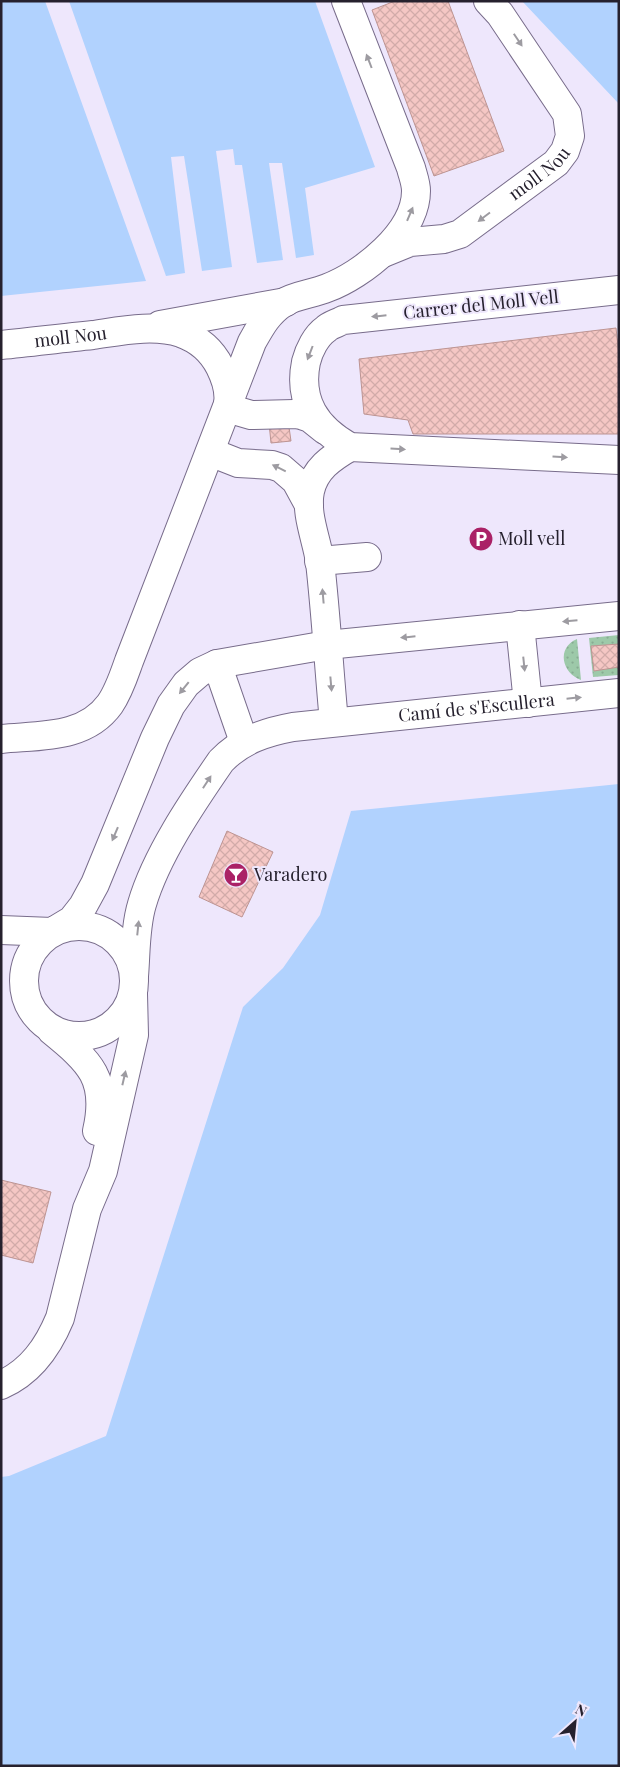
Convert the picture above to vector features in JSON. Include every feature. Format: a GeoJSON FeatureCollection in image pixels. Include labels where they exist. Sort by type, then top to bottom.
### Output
{"type":"FeatureCollection","features":[{"type":"Feature","properties":{"kind":"street","name":"moll Nou"},"geometry":{"type":"LineString","coordinates":[[1,346],[140,329],[286,302],[328,288],[354,276],[381,253],[402,230],[412,212],[416,191],[414,180],[346,1]]}},
{"type":"Feature","properties":{"kind":"street","name":"moll Nou"},"geometry":{"type":"LineString","coordinates":[[381,253],[410,242],[444,239],[460,234],[556,163],[565,151],[570,136],[567,114],[500,14],[488,1]]}},
{"type":"Feature","properties":{"kind":"street","name":"Carrer del Moll Vell"},"geometry":{"type":"LineString","coordinates":[[325,430],[310,408],[304,392],[303,376],[308,356],[314,343],[326,328],[343,320],[619,290]]}},
{"type":"Feature","properties":{"kind":"street","name":"moll Nou"},"geometry":{"type":"LineString","coordinates":[[227,408],[252,342],[261,325],[271,312],[286,302]]}},
{"type":"Feature","properties":{"kind":"street","name":"moll Nou"},"geometry":{"type":"LineString","coordinates":[[140,329],[181,333],[198,341],[208,350],[217,361],[227,384],[229,397],[227,408]]}},
{"type":"Feature","properties":{"kind":"street"},"geometry":{"type":"LineString","coordinates":[[1,739],[71,731],[86,726],[111,703],[227,408],[250,415],[301,415],[310,418],[350,447]]}},
{"type":"Feature","properties":{"kind":"street"},"geometry":{"type":"LineString","coordinates":[[334,722],[320,561],[309,505],[314,479],[333,456],[350,447],[619,460]]}},
{"type":"Feature","properties":{"kind":"street"},"geometry":{"type":"LineString","coordinates":[[210,452],[238,463],[272,465],[281,468],[296,481],[309,505]]}},
{"type":"Feature","properties":{"kind":"street"},"geometry":{"type":"LineString","coordinates":[[320,561],[367,557]]}},
{"type":"Feature","properties":{"kind":"street"},"geometry":{"type":"LineString","coordinates":[[133,985],[126,1010],[114,1023],[98,1032],[81,1036],[63,1034],[41,1020],[25,996],[23,978],[27,960],[37,944],[72,920],[83,906],[171,705],[186,684],[200,672],[217,664],[327,645],[619,616]]}},
{"type":"Feature","properties":{"kind":"street"},"geometry":{"type":"LineString","coordinates":[[520,625],[528,703]]}},
{"type":"Feature","properties":{"kind":"street"},"geometry":{"type":"LineString","coordinates":[[217,664],[244,742]]}},
{"type":"Feature","properties":{"kind":"street","name":"Camí de s'Escullera"},"geometry":{"type":"LineString","coordinates":[[133,985],[141,906],[160,858],[221,761],[244,742],[273,731],[334,722],[619,693]]}},
{"type":"Feature","properties":{"kind":"street"},"geometry":{"type":"LineString","coordinates":[[1,930],[52,932],[69,926],[88,926],[106,932],[120,944],[130,959],[133,985],[134,1035],[103,1171],[87,1209],[60,1318],[54,1334],[35,1362],[22,1374],[1,1385]]}},
{"type":"Feature","properties":{"kind":"street"},"geometry":{"type":"LineString","coordinates":[[1,990],[41,1020],[81,1055],[90,1067],[97,1082],[101,1095],[101,1113],[89,1168],[87,1209]]}},
{"type":"Feature","properties":{"kind":"green space"},"geometry":{"type":"Polygon","coordinates":[[[619,635],[619,675],[593,677],[589,638],[619,635]]]}},
{"type":"Feature","properties":{"kind":"green space"},"geometry":{"type":"Polygon","coordinates":[[[577,639],[581,680],[569,672],[564,660],[566,648],[577,639]]]}},
{"type":"Feature","properties":{"kind":"water"},"geometry":{"type":"Polygon","coordinates":[[[1,1],[45,1],[146,281],[1,296],[1,1]]]}},
{"type":"Feature","properties":{"kind":"water"},"geometry":{"type":"Polygon","coordinates":[[[69,1],[315,1],[375,167],[305,188],[314,255],[296,258],[282,163],[269,163],[283,260],[257,263],[242,165],[235,165],[233,149],[216,151],[232,267],[202,271],[184,156],[171,157],[185,273],[166,276],[69,1]]]}},
{"type":"Feature","properties":{"kind":"water"},"geometry":{"type":"Polygon","coordinates":[[[522,1],[619,1],[619,104],[522,1]]]}},
{"type":"Feature","properties":{"kind":"water"},"geometry":{"type":"Polygon","coordinates":[[[619,784],[619,1766],[1,1766],[1,1477],[9,1476],[106,1436],[243,1007],[283,968],[320,915],[351,811],[619,784]]]}},
{"type":"Feature","properties":{"kind":"building"},"geometry":{"type":"Polygon","coordinates":[[[395,1],[448,1],[504,151],[434,176],[372,10],[395,1]]]}},
{"type":"Feature","properties":{"kind":"building"},"geometry":{"type":"Polygon","coordinates":[[[616,328],[619,356],[619,434],[413,434],[408,420],[364,414],[359,359],[616,328]]]}},
{"type":"Feature","properties":{"kind":"building"},"geometry":{"type":"Polygon","coordinates":[[[288,420],[291,441],[271,443],[269,423],[288,420]]]}},
{"type":"Feature","properties":{"kind":"building"},"geometry":{"type":"Polygon","coordinates":[[[619,644],[619,667],[594,671],[591,646],[619,644]]]}},
{"type":"Feature","properties":{"kind":"building","name":"Varadero"},"geometry":{"type":"Polygon","coordinates":[[[227,831],[273,852],[242,917],[199,897],[227,831]]]}},
{"type":"Feature","properties":{"kind":"building"},"geometry":{"type":"Polygon","coordinates":[[[1,1180],[51,1192],[33,1263],[1,1255],[1,1180]]]}},
{"type":"Feature","properties":{"kind":"place","name":"Moll vell"},"geometry":{"type":"Point","coordinates":[481,539]}},
{"type":"Feature","properties":{"kind":"place","name":"Varadero"},"geometry":{"type":"Point","coordinates":[236,875]}}]}
